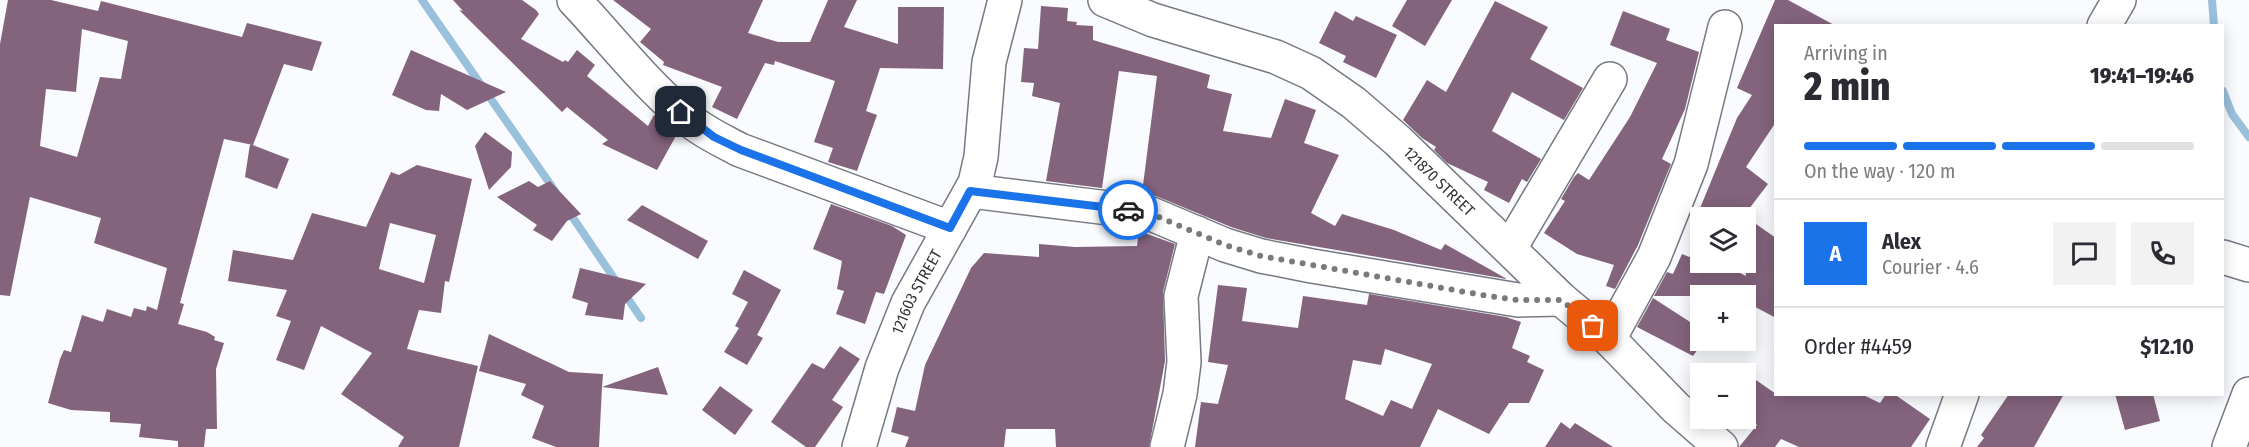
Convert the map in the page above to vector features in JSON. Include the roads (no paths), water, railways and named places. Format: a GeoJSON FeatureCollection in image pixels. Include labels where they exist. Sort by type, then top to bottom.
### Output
{"type":"FeatureCollection","features":[{"type":"Feature","properties":{"kind":"street"},"geometry":{"type":"LineString","coordinates":[[574,0],[667,100],[695,125],[714,137],[741,150],[950,228]]}},
{"type":"Feature","properties":{"kind":"street","name":"121603 STREET"},"geometry":{"type":"LineString","coordinates":[[859,447],[882,368],[908,303],[975,183],[981,157],[989,62],[1005,0]]}},
{"type":"Feature","properties":{"kind":"street","name":"121870 STREET"},"geometry":{"type":"LineString","coordinates":[[1105,0],[1153,20],[1276,57],[1311,73],[1354,103],[1398,141],[1561,300],[1609,339],[1676,408],[1721,447]]}},
{"type":"Feature","properties":{"kind":"street"},"geometry":{"type":"LineString","coordinates":[[2105,24],[2119,0]]}},
{"type":"Feature","properties":{"kind":"street"},"geometry":{"type":"LineString","coordinates":[[1609,339],[1654,257],[1691,164],[1725,27]]}},
{"type":"Feature","properties":{"kind":"street"},"geometry":{"type":"LineString","coordinates":[[1510,248],[1610,79]]}},
{"type":"Feature","properties":{"kind":"street"},"geometry":{"type":"LineString","coordinates":[[970,191],[1149,213],[1261,256],[1302,264],[1508,299],[1561,300]]}},
{"type":"Feature","properties":{"kind":"street"},"geometry":{"type":"LineString","coordinates":[[1167,447],[1180,394],[1184,362],[1181,296],[1197,233]]}},
{"type":"Feature","properties":{"kind":"street"},"geometry":{"type":"LineString","coordinates":[[2224,257],[2249,265]]}},
{"type":"Feature","properties":{"kind":"street"},"geometry":{"type":"LineString","coordinates":[[2229,447],[2249,394]]}},
{"type":"Feature","properties":{"kind":"street"},"geometry":{"type":"LineString","coordinates":[[1943,447],[1961,396]]}},
{"type":"Feature","properties":{"kind":"waterway"},"geometry":{"type":"LineString","coordinates":[[422,0],[555,191]]}},
{"type":"Feature","properties":{"kind":"waterway"},"geometry":{"type":"LineString","coordinates":[[2212,0],[2214,24]]}},
{"type":"Feature","properties":{"kind":"waterway"},"geometry":{"type":"LineString","coordinates":[[2224,94],[2232,114],[2249,137]]}},
{"type":"Feature","properties":{"kind":"waterway"},"geometry":{"type":"LineString","coordinates":[[567,209],[641,318]]}}]}
